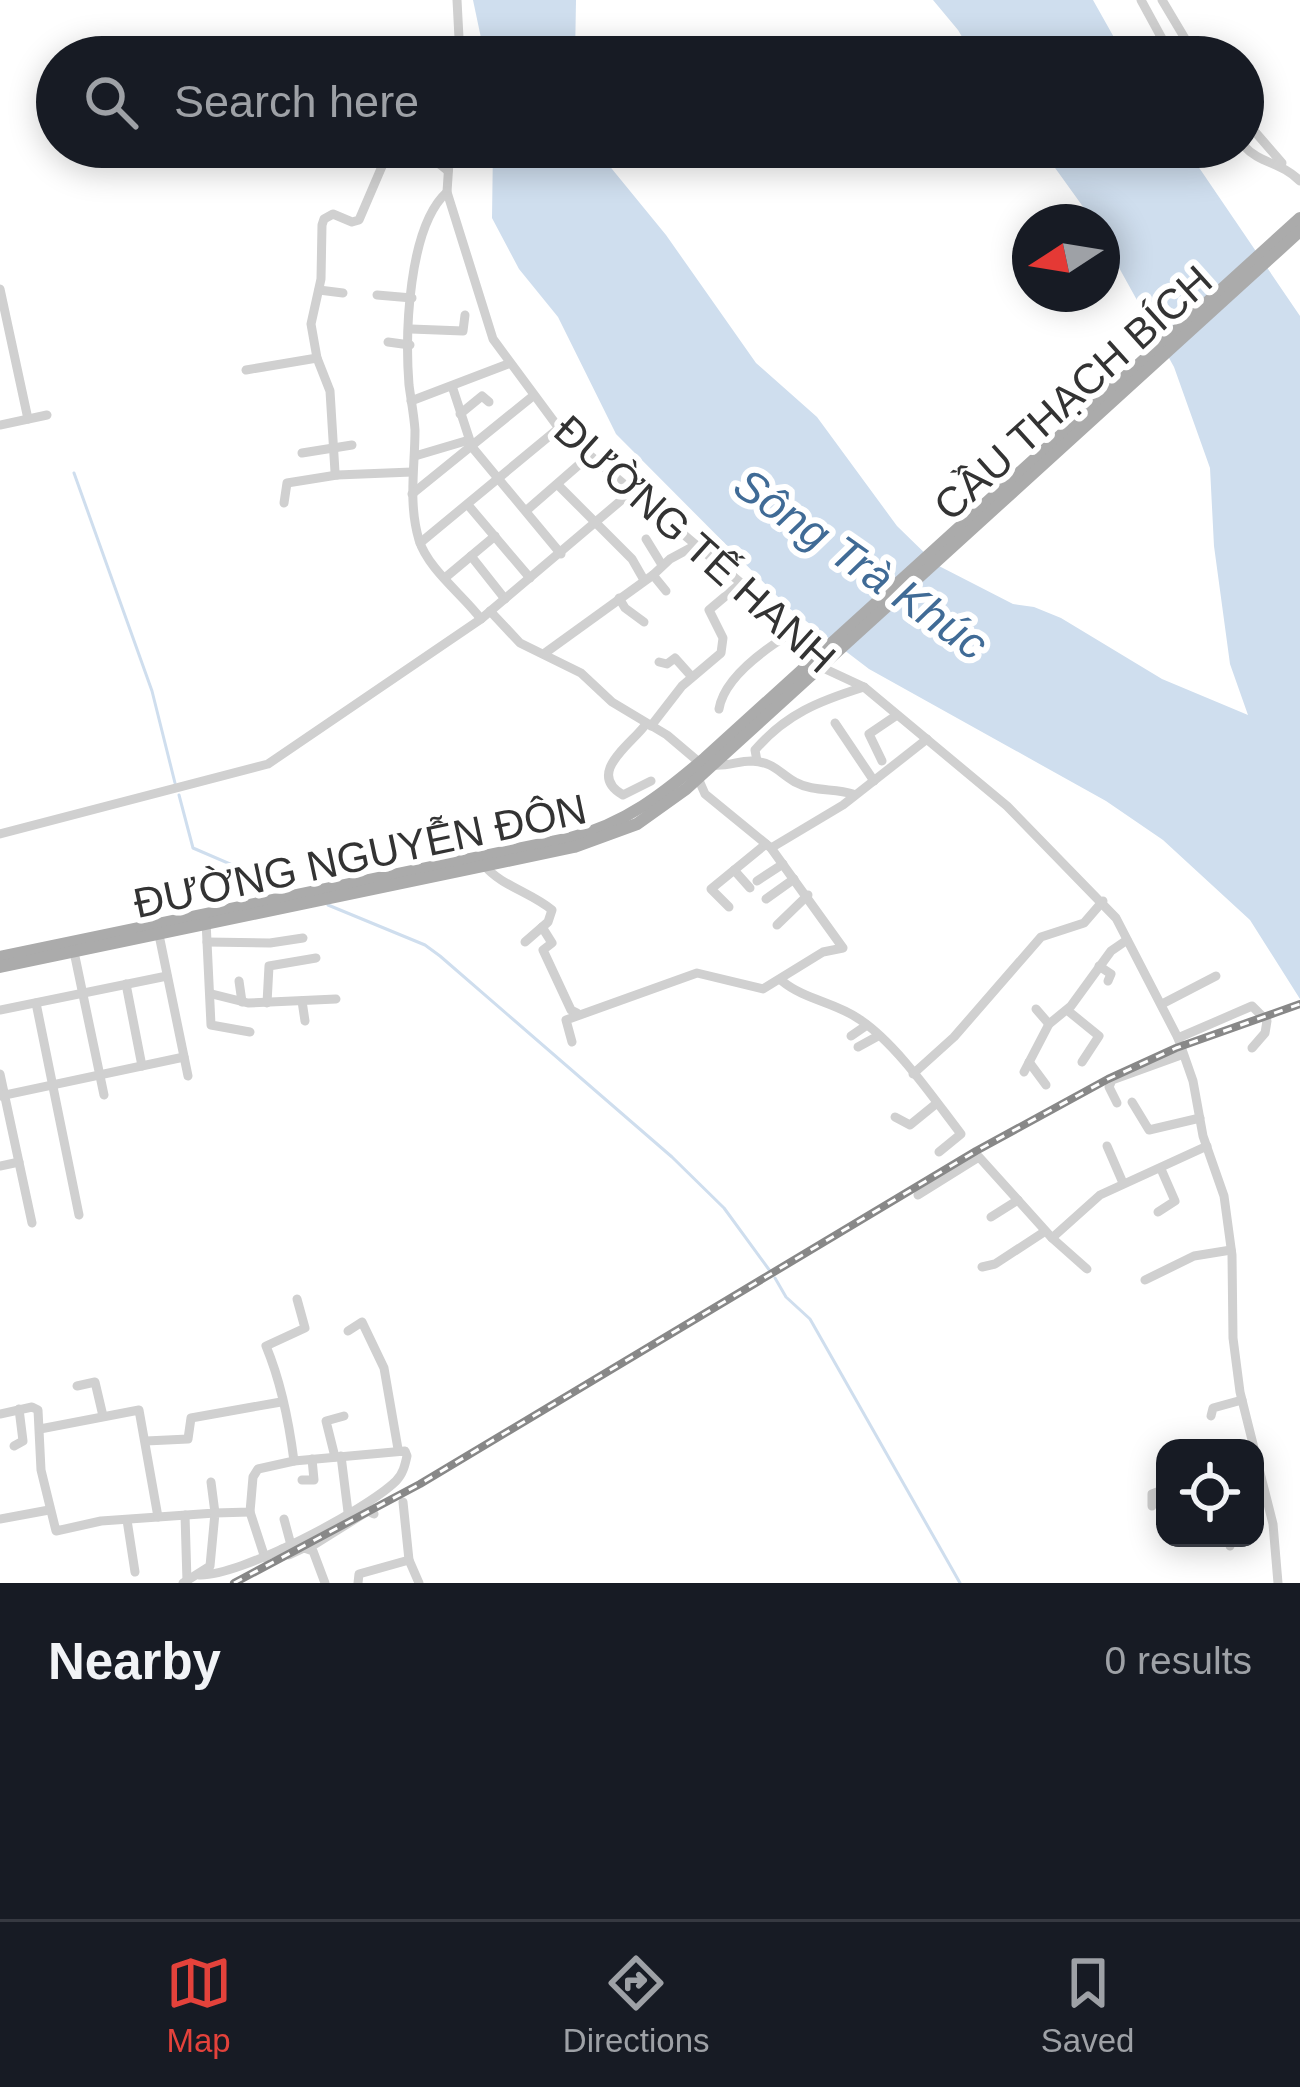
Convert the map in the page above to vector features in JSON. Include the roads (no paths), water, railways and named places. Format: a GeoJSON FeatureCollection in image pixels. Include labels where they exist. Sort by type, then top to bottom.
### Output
{"type":"FeatureCollection","features":[{"type":"Feature","properties":{"kind":"main road","name":"CẦU THẠCH BÍCH"},"geometry":{"type":"LineString","coordinates":[[834,649],[1300,218]]}},
{"type":"Feature","properties":{"kind":"main road","name":"CẦU THẠCH BÍCH"},"geometry":{"type":"LineString","coordinates":[[834,649],[1300,231]]}},
{"type":"Feature","properties":{"kind":"main road","name":"ĐƯỜNG NGUYỄN ĐÔN"},"geometry":{"type":"LineString","coordinates":[[357,887],[485,866],[617,833],[652,814],[834,649]]}},
{"type":"Feature","properties":{"kind":"main road","name":"ĐƯỜNG NGUYỄN ĐÔN"},"geometry":{"type":"LineString","coordinates":[[0,957],[357,887],[601,829],[704,766]]}},
{"type":"Feature","properties":{"kind":"main road","name":"ĐƯỜNG NGUYỄN ĐÔN"},"geometry":{"type":"LineString","coordinates":[[0,967],[72,946]]}},
{"type":"Feature","properties":{"kind":"street"},"geometry":{"type":"LineString","coordinates":[[457,0],[459,36]]}},
{"type":"Feature","properties":{"kind":"street"},"geometry":{"type":"LineString","coordinates":[[1141,0],[1161,36]]}},
{"type":"Feature","properties":{"kind":"street"},"geometry":{"type":"LineString","coordinates":[[1162,0],[1183,36]]}},
{"type":"Feature","properties":{"kind":"street"},"geometry":{"type":"LineString","coordinates":[[1264,142],[1300,181]]}},
{"type":"Feature","properties":{"kind":"street"},"geometry":{"type":"LineString","coordinates":[[1264,160],[1286,167]]}},
{"type":"Feature","properties":{"kind":"street"},"geometry":{"type":"LineString","coordinates":[[338,476],[330,391],[311,324],[319,290],[324,219],[333,214],[359,220],[381,168]]}},
{"type":"Feature","properties":{"kind":"street"},"geometry":{"type":"LineString","coordinates":[[445,168],[448,171]]}},
{"type":"Feature","properties":{"kind":"street","name":"ĐƯỜNG TẾ HANH"},"geometry":{"type":"LineString","coordinates":[[448,168],[447,192],[493,339],[556,430],[778,616],[817,663],[864,687],[1007,806],[1103,901],[1162,1004],[1193,1081],[1224,1196],[1231,1250],[1230,1319],[1251,1439]]}},
{"type":"Feature","properties":{"kind":"street"},"geometry":{"type":"LineString","coordinates":[[447,192],[436,200],[425,227],[415,261],[412,298],[412,494],[420,542],[446,577],[520,643],[581,673],[612,702],[704,766],[757,761],[781,768],[794,782],[808,787],[853,794]]}},
{"type":"Feature","properties":{"kind":"street"},"geometry":{"type":"LineString","coordinates":[[0,290],[28,419]]}},
{"type":"Feature","properties":{"kind":"street"},"geometry":{"type":"LineString","coordinates":[[319,290],[344,293]]}},
{"type":"Feature","properties":{"kind":"street"},"geometry":{"type":"LineString","coordinates":[[377,295],[412,298]]}},
{"type":"Feature","properties":{"kind":"street"},"geometry":{"type":"LineString","coordinates":[[411,329],[463,331],[465,315]]}},
{"type":"Feature","properties":{"kind":"street"},"geometry":{"type":"LineString","coordinates":[[388,341],[410,345]]}},
{"type":"Feature","properties":{"kind":"street"},"geometry":{"type":"LineString","coordinates":[[245,370],[317,358]]}},
{"type":"Feature","properties":{"kind":"street"},"geometry":{"type":"LineString","coordinates":[[411,401],[508,364]]}},
{"type":"Feature","properties":{"kind":"street"},"geometry":{"type":"LineString","coordinates":[[452,386],[470,444],[561,554]]}},
{"type":"Feature","properties":{"kind":"street"},"geometry":{"type":"LineString","coordinates":[[460,414],[482,396],[489,401]]}},
{"type":"Feature","properties":{"kind":"street"},"geometry":{"type":"LineString","coordinates":[[412,494],[533,396]]}},
{"type":"Feature","properties":{"kind":"street"},"geometry":{"type":"LineString","coordinates":[[0,425],[47,415]]}},
{"type":"Feature","properties":{"kind":"street"},"geometry":{"type":"LineString","coordinates":[[420,542],[556,430]]}},
{"type":"Feature","properties":{"kind":"street"},"geometry":{"type":"LineString","coordinates":[[415,455],[470,444]]}},
{"type":"Feature","properties":{"kind":"street"},"geometry":{"type":"LineString","coordinates":[[302,453],[352,445]]}},
{"type":"Feature","properties":{"kind":"street"},"geometry":{"type":"LineString","coordinates":[[527,510],[589,456]]}},
{"type":"Feature","properties":{"kind":"street"},"geometry":{"type":"LineString","coordinates":[[284,503],[287,483],[412,472]]}},
{"type":"Feature","properties":{"kind":"street"},"geometry":{"type":"LineString","coordinates":[[559,484],[666,591]]}},
{"type":"Feature","properties":{"kind":"street"},"geometry":{"type":"LineString","coordinates":[[0,834],[268,764],[486,615],[631,492]]}},
{"type":"Feature","properties":{"kind":"street"},"geometry":{"type":"LineString","coordinates":[[468,506],[530,578]]}},
{"type":"Feature","properties":{"kind":"street"},"geometry":{"type":"LineString","coordinates":[[446,577],[495,536]]}},
{"type":"Feature","properties":{"kind":"street"},"geometry":{"type":"LineString","coordinates":[[646,539],[662,565]]}},
{"type":"Feature","properties":{"kind":"street"},"geometry":{"type":"LineString","coordinates":[[545,653],[696,545]]}},
{"type":"Feature","properties":{"kind":"street"},"geometry":{"type":"LineString","coordinates":[[471,556],[505,599]]}},
{"type":"Feature","properties":{"kind":"street"},"geometry":{"type":"LineString","coordinates":[[651,781],[623,795],[615,792],[608,772],[610,761],[692,677],[718,658],[723,638],[709,609],[741,584]]}},
{"type":"Feature","properties":{"kind":"street"},"geometry":{"type":"LineString","coordinates":[[619,598],[644,622]]}},
{"type":"Feature","properties":{"kind":"street"},"geometry":{"type":"LineString","coordinates":[[600,614],[610,628]]}},
{"type":"Feature","properties":{"kind":"street"},"geometry":{"type":"LineString","coordinates":[[719,709],[720,699],[744,669],[790,633]]}},
{"type":"Feature","properties":{"kind":"street"},"geometry":{"type":"LineString","coordinates":[[659,662],[667,664],[675,658],[692,677]]}},
{"type":"Feature","properties":{"kind":"street"},"geometry":{"type":"LineString","coordinates":[[718,658],[744,669]]}},
{"type":"Feature","properties":{"kind":"street"},"geometry":{"type":"LineString","coordinates":[[757,761],[755,750],[792,715],[864,687]]}},
{"type":"Feature","properties":{"kind":"street"},"geometry":{"type":"LineString","coordinates":[[882,761],[869,734],[897,715]]}},
{"type":"Feature","properties":{"kind":"street"},"geometry":{"type":"LineString","coordinates":[[835,723],[874,781]]}},
{"type":"Feature","properties":{"kind":"street"},"geometry":{"type":"LineString","coordinates":[[729,907],[711,890],[734,870],[843,805],[927,740]]}},
{"type":"Feature","properties":{"kind":"street"},"geometry":{"type":"LineString","coordinates":[[572,1042],[566,1020],[577,1013],[635,998],[697,973],[760,990],[782,981],[823,952],[843,948],[769,846],[705,794],[704,766]]}},
{"type":"Feature","properties":{"kind":"street"},"geometry":{"type":"LineString","coordinates":[[734,870],[753,884],[783,864]]}},
{"type":"Feature","properties":{"kind":"street"},"geometry":{"type":"LineString","coordinates":[[485,866],[551,909],[551,917],[525,942]]}},
{"type":"Feature","properties":{"kind":"street"},"geometry":{"type":"LineString","coordinates":[[766,899],[794,879]]}},
{"type":"Feature","properties":{"kind":"street"},"geometry":{"type":"LineString","coordinates":[[778,925],[808,895]]}},
{"type":"Feature","properties":{"kind":"street"},"geometry":{"type":"LineString","coordinates":[[913,1074],[954,1037],[1041,938],[1084,923],[1103,901]]}},
{"type":"Feature","properties":{"kind":"street"},"geometry":{"type":"LineString","coordinates":[[206,918],[213,1027],[250,1032]]}},
{"type":"Feature","properties":{"kind":"street"},"geometry":{"type":"LineString","coordinates":[[542,927],[552,943],[543,950],[571,1010],[577,1013]]}},
{"type":"Feature","properties":{"kind":"street"},"geometry":{"type":"LineString","coordinates":[[158,929],[188,1076]]}},
{"type":"Feature","properties":{"kind":"street"},"geometry":{"type":"LineString","coordinates":[[207,942],[270,943],[303,938]]}},
{"type":"Feature","properties":{"kind":"street"},"geometry":{"type":"LineString","coordinates":[[1046,1085],[1026,1067],[1049,1024],[1067,1010],[1127,940]]}},
{"type":"Feature","properties":{"kind":"street"},"geometry":{"type":"LineString","coordinates":[[72,946],[104,1095]]}},
{"type":"Feature","properties":{"kind":"street"},"geometry":{"type":"LineString","coordinates":[[268,1003],[269,966],[316,958]]}},
{"type":"Feature","properties":{"kind":"street"},"geometry":{"type":"LineString","coordinates":[[1100,966],[1111,974],[1108,981]]}},
{"type":"Feature","properties":{"kind":"street"},"geometry":{"type":"LineString","coordinates":[[0,1010],[167,976]]}},
{"type":"Feature","properties":{"kind":"street"},"geometry":{"type":"LineString","coordinates":[[1162,1004],[1216,976]]}},
{"type":"Feature","properties":{"kind":"street"},"geometry":{"type":"LineString","coordinates":[[239,980],[242,1002]]}},
{"type":"Feature","properties":{"kind":"street"},"geometry":{"type":"LineString","coordinates":[[782,981],[867,1025],[913,1074],[963,1136],[939,1152]]}},
{"type":"Feature","properties":{"kind":"street"},"geometry":{"type":"LineString","coordinates":[[126,985],[142,1066]]}},
{"type":"Feature","properties":{"kind":"street"},"geometry":{"type":"LineString","coordinates":[[783,999],[792,989]]}},
{"type":"Feature","properties":{"kind":"street"},"geometry":{"type":"LineString","coordinates":[[212,994],[242,1002],[336,999]]}},
{"type":"Feature","properties":{"kind":"street"},"geometry":{"type":"LineString","coordinates":[[302,1000],[305,1021]]}},
{"type":"Feature","properties":{"kind":"street"},"geometry":{"type":"LineString","coordinates":[[36,1003],[79,1215]]}},
{"type":"Feature","properties":{"kind":"street"},"geometry":{"type":"LineString","coordinates":[[1117,1103],[1108,1087],[1112,1080],[1252,1006],[1267,1022],[1265,1033],[1252,1048]]}},
{"type":"Feature","properties":{"kind":"street"},"geometry":{"type":"LineString","coordinates":[[1036,1009],[1049,1024]]}},
{"type":"Feature","properties":{"kind":"street"},"geometry":{"type":"LineString","coordinates":[[1067,1010],[1099,1036],[1082,1062]]}},
{"type":"Feature","properties":{"kind":"street"},"geometry":{"type":"LineString","coordinates":[[851,1036],[867,1025]]}},
{"type":"Feature","properties":{"kind":"street"},"geometry":{"type":"LineString","coordinates":[[859,1047],[878,1036]]}},
{"type":"Feature","properties":{"kind":"street"},"geometry":{"type":"LineString","coordinates":[[2,1095],[184,1057]]}},
{"type":"Feature","properties":{"kind":"street"},"geometry":{"type":"LineString","coordinates":[[0,1074],[32,1223]]}},
{"type":"Feature","properties":{"kind":"street"},"geometry":{"type":"LineString","coordinates":[[1132,1102],[1149,1130],[1200,1118]]}},
{"type":"Feature","properties":{"kind":"street"},"geometry":{"type":"LineString","coordinates":[[896,1117],[910,1125],[937,1103]]}},
{"type":"Feature","properties":{"kind":"street"},"geometry":{"type":"LineString","coordinates":[[982,1267],[1048,1235],[1100,1195],[1207,1146]]}},
{"type":"Feature","properties":{"kind":"street"},"geometry":{"type":"LineString","coordinates":[[1107,1147],[1123,1183]]}},
{"type":"Feature","properties":{"kind":"street"},"geometry":{"type":"LineString","coordinates":[[918,1195],[978,1154],[1048,1235],[1087,1269]]}},
{"type":"Feature","properties":{"kind":"street"},"geometry":{"type":"LineString","coordinates":[[0,1166],[19,1162]]}},
{"type":"Feature","properties":{"kind":"street"},"geometry":{"type":"LineString","coordinates":[[1158,1212],[1175,1201],[1161,1169]]}},
{"type":"Feature","properties":{"kind":"street"},"geometry":{"type":"LineString","coordinates":[[992,1217],[1018,1200]]}},
{"type":"Feature","properties":{"kind":"street"},"geometry":{"type":"LineString","coordinates":[[1144,1280],[1194,1256],[1231,1250]]}},
{"type":"Feature","properties":{"kind":"street"},"geometry":{"type":"LineString","coordinates":[[1168,1252],[1174,1264]]}},
{"type":"Feature","properties":{"kind":"street"},"geometry":{"type":"LineString","coordinates":[[294,1461],[280,1402],[284,1391],[266,1345],[305,1328],[297,1299]]}},
{"type":"Feature","properties":{"kind":"street"},"geometry":{"type":"LineString","coordinates":[[199,1575],[265,1558],[398,1479],[407,1456],[398,1449],[384,1368],[363,1323],[348,1331]]}},
{"type":"Feature","properties":{"kind":"street"},"geometry":{"type":"LineString","coordinates":[[276,1369],[292,1364]]}},
{"type":"Feature","properties":{"kind":"street"},"geometry":{"type":"LineString","coordinates":[[77,1386],[95,1382],[103,1416]]}},
{"type":"Feature","properties":{"kind":"street"},"geometry":{"type":"LineString","coordinates":[[1211,1416],[1213,1408],[1241,1400]]}},
{"type":"Feature","properties":{"kind":"street"},"geometry":{"type":"LineString","coordinates":[[146,1441],[188,1439],[191,1418],[280,1402]]}},
{"type":"Feature","properties":{"kind":"street"},"geometry":{"type":"LineString","coordinates":[[14,1445],[23,1441],[19,1409]]}},
{"type":"Feature","properties":{"kind":"street"},"geometry":{"type":"LineString","coordinates":[[0,1414],[38,1410],[41,1470],[56,1532],[101,1521],[250,1512]]}},
{"type":"Feature","properties":{"kind":"street"},"geometry":{"type":"LineString","coordinates":[[40,1429],[139,1410],[158,1517]]}},
{"type":"Feature","properties":{"kind":"street"},"geometry":{"type":"LineString","coordinates":[[343,1514],[338,1456],[326,1421],[344,1417]]}},
{"type":"Feature","properties":{"kind":"street"},"geometry":{"type":"LineString","coordinates":[[1236,1436],[1249,1432]]}},
{"type":"Feature","properties":{"kind":"street"},"geometry":{"type":"LineString","coordinates":[[265,1558],[250,1512],[255,1473],[294,1461],[398,1449]]}},
{"type":"Feature","properties":{"kind":"street"},"geometry":{"type":"LineString","coordinates":[[302,1480],[314,1480],[312,1459]]}},
{"type":"Feature","properties":{"kind":"street"},"geometry":{"type":"LineString","coordinates":[[185,1515],[185,1582],[211,1564],[215,1514],[211,1482]]}},
{"type":"Feature","properties":{"kind":"street"},"geometry":{"type":"LineString","coordinates":[[1152,1506],[1156,1492]]}},
{"type":"Feature","properties":{"kind":"street"},"geometry":{"type":"LineString","coordinates":[[403,1502],[409,1560],[419,1583]]}},
{"type":"Feature","properties":{"kind":"street"},"geometry":{"type":"LineString","coordinates":[[331,1507],[343,1514]]}},
{"type":"Feature","properties":{"kind":"street","name":"ĐƯỜNG TẾ HANH"},"geometry":{"type":"LineString","coordinates":[[1264,1509],[1278,1583]]}},
{"type":"Feature","properties":{"kind":"street"},"geometry":{"type":"LineString","coordinates":[[0,1519],[49,1510]]}},
{"type":"Feature","properties":{"kind":"street"},"geometry":{"type":"LineString","coordinates":[[284,1519],[289,1555],[309,1548],[368,1511],[374,1514]]}},
{"type":"Feature","properties":{"kind":"street"},"geometry":{"type":"LineString","coordinates":[[127,1520],[134,1572]]}},
{"type":"Feature","properties":{"kind":"street"},"geometry":{"type":"LineString","coordinates":[[309,1548],[325,1583]]}},
{"type":"Feature","properties":{"kind":"street"},"geometry":{"type":"LineString","coordinates":[[358,1583],[359,1574],[409,1560]]}},
{"type":"Feature","properties":{"kind":"water"},"geometry":{"type":"Polygon","coordinates":[[[473,0],[576,0],[575,36],[481,36],[473,0]]]}},
{"type":"Feature","properties":{"kind":"water"},"geometry":{"type":"Polygon","coordinates":[[[933,0],[1093,0],[1113,36],[962,36],[933,0]]]}},
{"type":"Feature","properties":{"kind":"water","name":"Sông Trà Khúc"},"geometry":{"type":"Polygon","coordinates":[[[493,168],[611,168],[666,235],[756,363],[817,417],[897,526],[937,565],[1013,604],[1061,618],[1162,679],[1248,715],[1230,664],[1214,546],[1210,468],[1174,367],[1120,270],[1120,204],[1081,204],[1055,168],[1199,168],[1300,316],[1300,999],[1250,920],[1163,840],[1106,801],[869,669],[789,608],[616,434],[558,317],[519,269],[492,218],[493,168]]]}},
{"type":"Feature","properties":{"kind":"waterway"},"geometry":{"type":"LineString","coordinates":[[74,473],[152,691],[175,783]]}},
{"type":"Feature","properties":{"kind":"waterway"},"geometry":{"type":"LineString","coordinates":[[179,795],[193,848],[286,888]]}},
{"type":"Feature","properties":{"kind":"waterway"},"geometry":{"type":"LineString","coordinates":[[328,905],[425,945],[440,956],[672,1157],[724,1208],[770,1271]]}},
{"type":"Feature","properties":{"kind":"waterway"},"geometry":{"type":"LineString","coordinates":[[775,1278],[786,1297],[810,1319],[960,1583]]}},
{"type":"Feature","properties":{"kind":"railway"},"geometry":{"type":"LineString","coordinates":[[234,1583],[420,1484],[976,1151],[1108,1079],[1176,1048],[1300,1004]]}}]}
